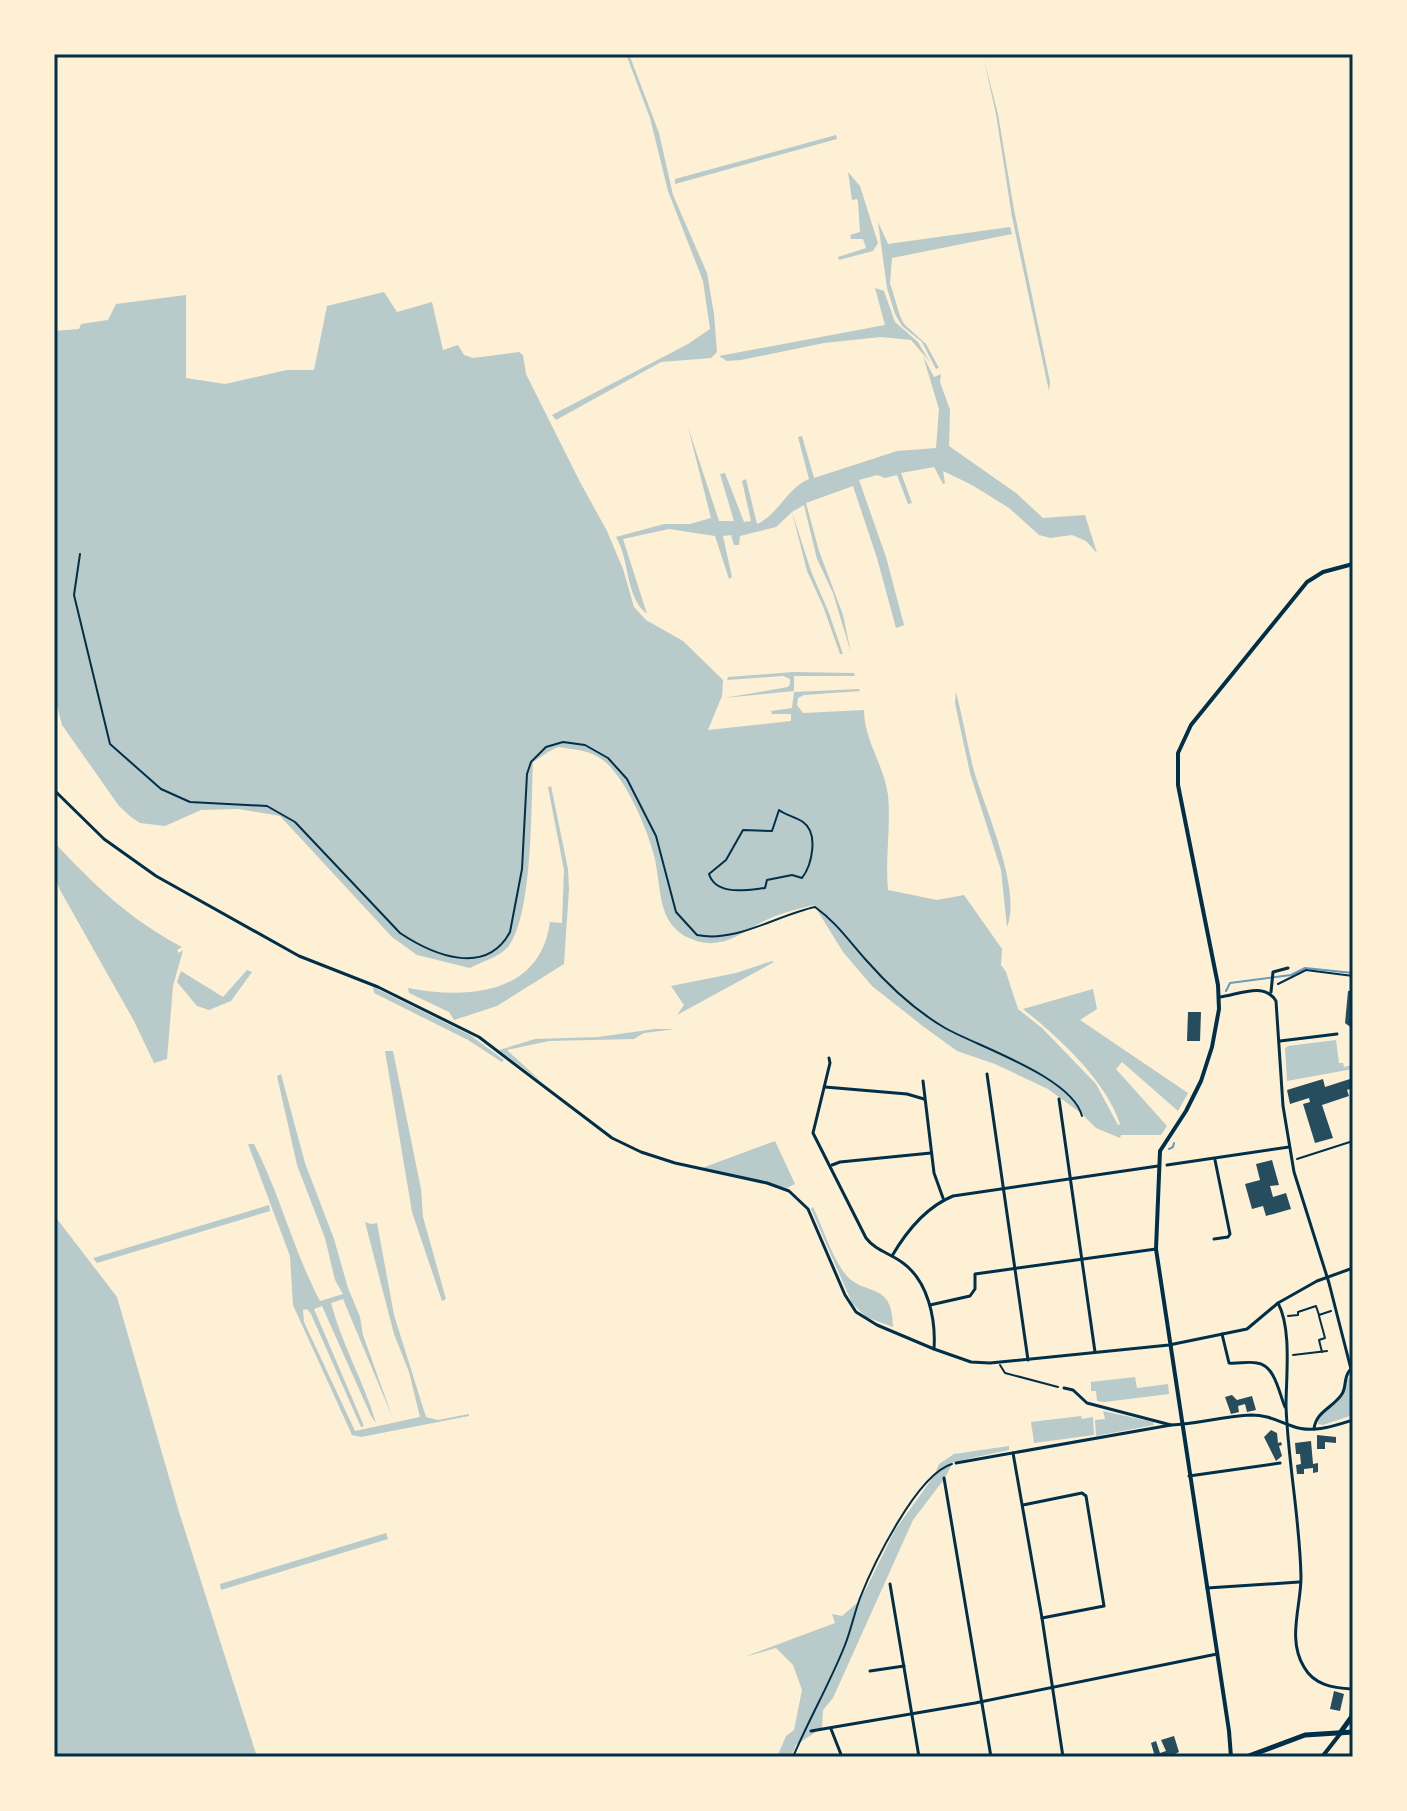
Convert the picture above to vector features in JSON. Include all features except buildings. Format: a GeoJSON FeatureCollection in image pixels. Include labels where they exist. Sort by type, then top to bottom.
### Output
{"type":"FeatureCollection","features":[{"type":"Feature","properties":{"kind":"main road"},"geometry":{"type":"LineString","coordinates":[[1246,1757],[1305,1735],[1353,1732],[1350,1718]]}},
{"type":"Feature","properties":{"kind":"main road"},"geometry":{"type":"LineString","coordinates":[[1340,1734],[1350,1718]]}},
{"type":"Feature","properties":{"kind":"street"},"geometry":{"type":"LineString","coordinates":[[1231,1757],[1156,1249],[1158,1166],[1165,1140],[1186,1111],[1201,1081],[1212,1047],[1219,997],[1178,785],[1177,762],[1191,725],[1307,582],[1323,572],[1353,564]]}},
{"type":"Feature","properties":{"kind":"street"},"geometry":{"type":"LineString","coordinates":[[54,790],[104,839],[156,876],[299,956],[378,987],[479,1037],[612,1138],[675,1163],[767,1183],[789,1191],[808,1209],[845,1295],[856,1312],[877,1325],[934,1349],[971,1362],[999,1362],[1169,1345],[1247,1329],[1278,1303],[1326,1277],[1353,1268]]}},
{"type":"Feature","properties":{"kind":"street"},"geometry":{"type":"LineString","coordinates":[[1271,994],[1273,972],[1288,968]]}},
{"type":"Feature","properties":{"kind":"street"},"geometry":{"type":"LineString","coordinates":[[1219,997],[1261,990],[1271,994],[1276,1001],[1289,1147],[1353,1377]]}},
{"type":"Feature","properties":{"kind":"street"},"geometry":{"type":"LineString","coordinates":[[1280,1041],[1337,1034]]}},
{"type":"Feature","properties":{"kind":"street"},"geometry":{"type":"LineString","coordinates":[[829,1058],[812,1130],[866,1238],[877,1249],[906,1265],[918,1278],[930,1305],[934,1349]]}},
{"type":"Feature","properties":{"kind":"street"},"geometry":{"type":"LineString","coordinates":[[987,1074],[1028,1360]]}},
{"type":"Feature","properties":{"kind":"street"},"geometry":{"type":"LineString","coordinates":[[923,1081],[935,1179],[944,1199]]}},
{"type":"Feature","properties":{"kind":"street"},"geometry":{"type":"LineString","coordinates":[[824,1089],[830,1086],[854,1088],[916,1095],[924,1099]]}},
{"type":"Feature","properties":{"kind":"street"},"geometry":{"type":"LineString","coordinates":[[1059,1099],[1095,1353]]}},
{"type":"Feature","properties":{"kind":"street"},"geometry":{"type":"LineString","coordinates":[[1167,1165],[1289,1147]]}},
{"type":"Feature","properties":{"kind":"street"},"geometry":{"type":"LineString","coordinates":[[832,1165],[931,1153]]}},
{"type":"Feature","properties":{"kind":"street"},"geometry":{"type":"LineString","coordinates":[[1214,1239],[1230,1234],[1215,1160]]}},
{"type":"Feature","properties":{"kind":"street"},"geometry":{"type":"LineString","coordinates":[[892,1256],[918,1221],[944,1199],[961,1193],[1158,1166]]}},
{"type":"Feature","properties":{"kind":"street"},"geometry":{"type":"LineString","coordinates":[[930,1305],[970,1296],[975,1289],[975,1274],[1156,1249]]}},
{"type":"Feature","properties":{"kind":"street"},"geometry":{"type":"LineString","coordinates":[[1278,1303],[1284,1316],[1286,1409],[1301,1582],[1295,1637],[1304,1668],[1319,1682],[1352,1689]]}},
{"type":"Feature","properties":{"kind":"street"},"geometry":{"type":"LineString","coordinates":[[1222,1334],[1229,1363],[1265,1366],[1286,1409]]}},
{"type":"Feature","properties":{"kind":"street"},"geometry":{"type":"LineString","coordinates":[[1314,1429],[1317,1417],[1342,1394],[1345,1377],[1351,1370]]}},
{"type":"Feature","properties":{"kind":"street"},"geometry":{"type":"LineString","coordinates":[[1064,1388],[1073,1390],[1087,1403],[1171,1425]]}},
{"type":"Feature","properties":{"kind":"street"},"geometry":{"type":"LineString","coordinates":[[956,1463],[1171,1425],[1252,1415],[1314,1429],[1353,1420]]}},
{"type":"Feature","properties":{"kind":"street"},"geometry":{"type":"LineString","coordinates":[[1013,1453],[1063,1757]]}},
{"type":"Feature","properties":{"kind":"street"},"geometry":{"type":"LineString","coordinates":[[1189,1476],[1280,1463]]}},
{"type":"Feature","properties":{"kind":"street"},"geometry":{"type":"LineString","coordinates":[[944,1478],[991,1757]]}},
{"type":"Feature","properties":{"kind":"street"},"geometry":{"type":"LineString","coordinates":[[1023,1505],[1082,1493],[1086,1496],[1090,1514],[1104,1606],[1042,1618]]}},
{"type":"Feature","properties":{"kind":"street"},"geometry":{"type":"LineString","coordinates":[[1207,1588],[1301,1582]]}},
{"type":"Feature","properties":{"kind":"street"},"geometry":{"type":"LineString","coordinates":[[890,1584],[919,1757]]}},
{"type":"Feature","properties":{"kind":"street"},"geometry":{"type":"LineString","coordinates":[[811,1731],[1217,1654]]}},
{"type":"Feature","properties":{"kind":"street"},"geometry":{"type":"LineString","coordinates":[[1350,1718],[1353,1661]]}},
{"type":"Feature","properties":{"kind":"street"},"geometry":{"type":"LineString","coordinates":[[870,1671],[904,1666]]}},
{"type":"Feature","properties":{"kind":"street"},"geometry":{"type":"LineString","coordinates":[[831,1729],[842,1757]]}},
{"type":"Feature","properties":{"kind":"street"},"geometry":{"type":"LineString","coordinates":[[1322,1757],[1340,1734]]}},
{"type":"Feature","properties":{"kind":"path"},"geometry":{"type":"LineString","coordinates":[[80,554],[74,595],[110,744],[161,789],[190,802],[267,806],[295,822],[400,933],[414,942],[470,960],[492,952],[505,941],[510,932],[522,869],[525,797],[531,762],[546,747],[563,742],[585,745],[608,758],[627,779],[656,836],[676,912],[697,935],[723,937],[815,907],[836,922],[889,986],[943,1026],[1046,1077],[1077,1104],[1082,1116]]}},
{"type":"Feature","properties":{"kind":"path"},"geometry":{"type":"LineString","coordinates":[[779,810],[806,823],[814,842],[807,871],[802,878],[792,875],[767,880],[765,888],[743,890],[727,890],[713,883],[709,874],[726,860],[743,830],[755,830],[772,831],[779,810]]}},
{"type":"Feature","properties":{"kind":"path"},"geometry":{"type":"LineString","coordinates":[[1272,985],[1306,970],[1353,976]]}},
{"type":"Feature","properties":{"kind":"path"},"geometry":{"type":"LineString","coordinates":[[1296,1159],[1353,1141]]}},
{"type":"Feature","properties":{"kind":"path"},"geometry":{"type":"LineString","coordinates":[[1284,1316],[1298,1315],[1298,1312],[1316,1306],[1325,1338],[1319,1340],[1322,1352]]}},
{"type":"Feature","properties":{"kind":"path"},"geometry":{"type":"LineString","coordinates":[[1319,1315],[1336,1310]]}},
{"type":"Feature","properties":{"kind":"path"},"geometry":{"type":"LineString","coordinates":[[1286,1356],[1327,1351]]}},
{"type":"Feature","properties":{"kind":"path"},"geometry":{"type":"LineString","coordinates":[[999,1362],[1000,1369],[1005,1373],[1064,1388]]}},
{"type":"Feature","properties":{"kind":"path"},"geometry":{"type":"LineString","coordinates":[[793,1757],[847,1642],[861,1597],[893,1530],[929,1480],[944,1466],[956,1463]]}},
{"type":"Feature","properties":{"kind":"shaded area"},"geometry":{"type":"Polygon","coordinates":[[[626,54],[629,54],[659,133],[673,195],[707,273],[717,352],[711,358],[661,362],[556,420],[552,415],[688,344],[710,329],[703,281],[668,191],[650,118],[626,54]]]}},
{"type":"Feature","properties":{"kind":"shaded area"},"geometry":{"type":"Polygon","coordinates":[[[984,60],[998,114],[1014,210],[1050,382],[1049,391],[1012,217],[984,60]]]}},
{"type":"Feature","properties":{"kind":"shaded area"},"geometry":{"type":"Polygon","coordinates":[[[836,135],[837,139],[675,184],[675,179],[836,135]]]}},
{"type":"Feature","properties":{"kind":"shaded area"},"geometry":{"type":"Polygon","coordinates":[[[848,172],[860,186],[878,243],[873,251],[839,260],[838,257],[866,248],[863,239],[851,239],[850,235],[860,232],[858,202],[857,199],[852,200],[848,172]]]}},
{"type":"Feature","properties":{"kind":"shaded area"},"geometry":{"type":"Polygon","coordinates":[[[878,222],[888,244],[1010,227],[1012,234],[892,258],[890,283],[900,316],[904,324],[926,344],[939,368],[936,369],[922,342],[902,326],[895,314],[887,288],[878,222]]]}},
{"type":"Feature","properties":{"kind":"shaded area"},"geometry":{"type":"Polygon","coordinates":[[[875,288],[884,291],[895,322],[918,342],[930,362],[911,340],[881,337],[824,343],[741,360],[727,361],[719,356],[885,325],[875,288]]]}},
{"type":"Feature","properties":{"kind":"shaded area"},"geometry":{"type":"Polygon","coordinates":[[[384,292],[397,312],[432,302],[443,350],[458,345],[464,355],[473,358],[519,352],[523,355],[526,374],[607,531],[634,607],[646,620],[683,641],[723,680],[722,696],[708,730],[791,721],[791,714],[772,714],[771,711],[792,708],[794,692],[859,689],[804,695],[798,698],[797,705],[803,713],[864,710],[867,732],[888,795],[888,890],[937,900],[964,895],[1002,949],[1001,965],[1018,1009],[1042,1028],[1096,1084],[1118,1125],[1104,1091],[1079,1060],[1023,1009],[1093,989],[1097,1009],[1080,1020],[1188,1093],[1178,1111],[1122,1062],[1116,1069],[1167,1126],[1161,1135],[1121,1135],[1120,1138],[1096,1128],[1048,1089],[995,1064],[957,1051],[872,986],[843,952],[814,905],[774,917],[722,942],[704,943],[681,934],[666,915],[653,852],[632,800],[609,765],[586,752],[559,747],[533,762],[529,859],[516,932],[504,951],[470,968],[417,955],[392,937],[280,816],[239,809],[201,810],[165,826],[140,823],[119,806],[62,725],[54,694],[54,331],[79,329],[81,324],[108,320],[116,304],[186,295],[186,378],[225,384],[287,370],[314,370],[327,306],[384,292]]]}},
{"type":"Feature","properties":{"kind":"shaded area"},"geometry":{"type":"Polygon","coordinates":[[[923,356],[934,377],[941,374],[940,382],[950,410],[949,446],[1016,493],[1043,518],[1085,515],[1097,553],[1086,541],[1072,535],[1050,538],[1039,535],[1009,508],[943,471],[943,484],[934,467],[901,473],[912,503],[908,504],[897,475],[885,478],[877,475],[859,480],[886,557],[904,625],[896,628],[853,486],[806,503],[819,551],[843,615],[851,653],[833,593],[817,559],[804,505],[776,527],[740,536],[739,545],[734,545],[731,535],[723,536],[732,577],[729,579],[715,536],[669,529],[623,539],[647,614],[640,607],[616,537],[664,524],[690,524],[711,518],[688,427],[719,521],[734,521],[720,474],[725,473],[744,522],[751,521],[742,481],[746,479],[757,524],[809,479],[798,437],[802,436],[814,478],[897,451],[936,448],[939,409],[923,356]]]}},
{"type":"Feature","properties":{"kind":"shaded area"},"geometry":{"type":"Polygon","coordinates":[[[792,512],[843,654],[840,654],[807,571],[792,512]]]}},
{"type":"Feature","properties":{"kind":"shaded area"},"geometry":{"type":"Polygon","coordinates":[[[793,672],[854,673],[855,676],[794,676],[794,691],[724,698],[788,687],[790,684],[790,679],[783,676],[727,680],[728,677],[793,672]]]}},
{"type":"Feature","properties":{"kind":"shaded area"},"geometry":{"type":"Polygon","coordinates":[[[956,692],[974,771],[1006,871],[1010,892],[1007,927],[1001,870],[970,773],[955,703],[956,692]]]}},
{"type":"Feature","properties":{"kind":"shaded area"},"geometry":{"type":"Polygon","coordinates":[[[551,786],[568,869],[564,964],[497,1006],[454,1020],[449,1012],[409,993],[408,988],[453,993],[497,987],[516,978],[532,965],[543,947],[550,922],[562,923],[564,870],[548,787],[551,786]]]}},
{"type":"Feature","properties":{"kind":"shaded area"},"geometry":{"type":"Polygon","coordinates":[[[54,842],[113,900],[145,925],[182,947],[177,950],[179,953],[183,950],[173,986],[167,1059],[154,1063],[134,1021],[60,890],[54,874],[54,842]]]}},
{"type":"Feature","properties":{"kind":"shaded area"},"geometry":{"type":"Polygon","coordinates":[[[772,961],[677,1015],[684,1005],[671,986],[736,973],[772,961]]]}},
{"type":"Feature","properties":{"kind":"shaded area"},"geometry":{"type":"Polygon","coordinates":[[[247,970],[252,972],[231,1001],[209,1010],[197,1006],[177,982],[181,971],[223,997],[247,970]]]}},
{"type":"Feature","properties":{"kind":"shaded area"},"geometry":{"type":"Polygon","coordinates":[[[373,987],[470,1035],[504,1060],[502,1062],[468,1040],[374,993],[373,987]]]}},
{"type":"Feature","properties":{"kind":"shaded area"},"geometry":{"type":"Polygon","coordinates":[[[675,1029],[644,1033],[634,1039],[549,1041],[507,1050],[542,1082],[499,1050],[535,1039],[598,1037],[675,1029]]]}},
{"type":"Feature","properties":{"kind":"shaded area"},"geometry":{"type":"Polygon","coordinates":[[[1336,1040],[1339,1063],[1343,1063],[1344,1067],[1353,1065],[1353,1069],[1287,1081],[1285,1048],[1336,1040]]]}},
{"type":"Feature","properties":{"kind":"shaded area"},"geometry":{"type":"Polygon","coordinates":[[[385,1051],[393,1051],[421,1189],[423,1217],[446,1299],[442,1301],[412,1212],[385,1051]]]}},
{"type":"Feature","properties":{"kind":"shaded area"},"geometry":{"type":"Polygon","coordinates":[[[281,1074],[305,1163],[334,1239],[392,1416],[343,1299],[331,1303],[376,1423],[322,1306],[314,1309],[364,1426],[361,1427],[311,1314],[307,1309],[303,1310],[304,1322],[355,1431],[420,1417],[409,1372],[394,1334],[365,1222],[377,1223],[394,1315],[426,1417],[438,1420],[469,1416],[361,1437],[352,1435],[293,1305],[290,1256],[248,1144],[254,1144],[263,1163],[320,1301],[343,1294],[335,1280],[325,1238],[297,1165],[277,1076],[281,1074]]]}},
{"type":"Feature","properties":{"kind":"shaded area"},"geometry":{"type":"Polygon","coordinates":[[[775,1141],[795,1184],[787,1188],[702,1168],[775,1141]]]}},
{"type":"Feature","properties":{"kind":"shaded area"},"geometry":{"type":"Polygon","coordinates":[[[269,1205],[270,1211],[97,1263],[93,1258],[269,1205]]]}},
{"type":"Feature","properties":{"kind":"shaded area"},"geometry":{"type":"Polygon","coordinates":[[[813,1207],[843,1271],[859,1285],[882,1295],[892,1312],[893,1327],[866,1317],[852,1303],[811,1209],[813,1207]]]}},
{"type":"Feature","properties":{"kind":"shaded area"},"geometry":{"type":"Polygon","coordinates":[[[54,1215],[117,1297],[179,1512],[257,1757],[54,1757],[54,1215]]]}},
{"type":"Feature","properties":{"kind":"shaded area"},"geometry":{"type":"Polygon","coordinates":[[[1135,1377],[1137,1388],[1168,1384],[1169,1394],[1104,1402],[1097,1401],[1096,1391],[1091,1391],[1091,1382],[1135,1377]]]}},
{"type":"Feature","properties":{"kind":"shaded area"},"geometry":{"type":"Polygon","coordinates":[[[1348,1377],[1353,1386],[1353,1415],[1318,1424],[1318,1419],[1344,1394],[1348,1377]]]}},
{"type":"Feature","properties":{"kind":"shaded area"},"geometry":{"type":"Polygon","coordinates":[[[1103,1411],[1153,1422],[1154,1425],[1096,1436],[1095,1420],[1105,1419],[1103,1411]]]}},
{"type":"Feature","properties":{"kind":"shaded area"},"geometry":{"type":"Polygon","coordinates":[[[1081,1416],[1082,1419],[1093,1417],[1094,1435],[1034,1443],[1031,1422],[1081,1416]]]}},
{"type":"Feature","properties":{"kind":"shaded area"},"geometry":{"type":"Polygon","coordinates":[[[1009,1446],[1009,1450],[953,1462],[945,1478],[913,1520],[833,1698],[823,1710],[822,1728],[796,1745],[791,1757],[777,1757],[786,1736],[794,1730],[802,1690],[793,1665],[776,1648],[744,1657],[835,1623],[832,1614],[842,1616],[857,1603],[895,1530],[934,1476],[939,1464],[954,1454],[1009,1446]]]}},
{"type":"Feature","properties":{"kind":"shaded area"},"geometry":{"type":"Polygon","coordinates":[[[386,1533],[388,1539],[221,1590],[220,1584],[386,1533]]]}},
{"type":"Feature","properties":{"kind":"waterway"},"geometry":{"type":"LineString","coordinates":[[1226,991],[1230,983],[1291,975],[1305,968],[1353,973]]}},
{"type":"Feature","properties":{"kind":"waterway"},"geometry":{"type":"LineString","coordinates":[[1169,1149],[1174,1143]]}}]}
